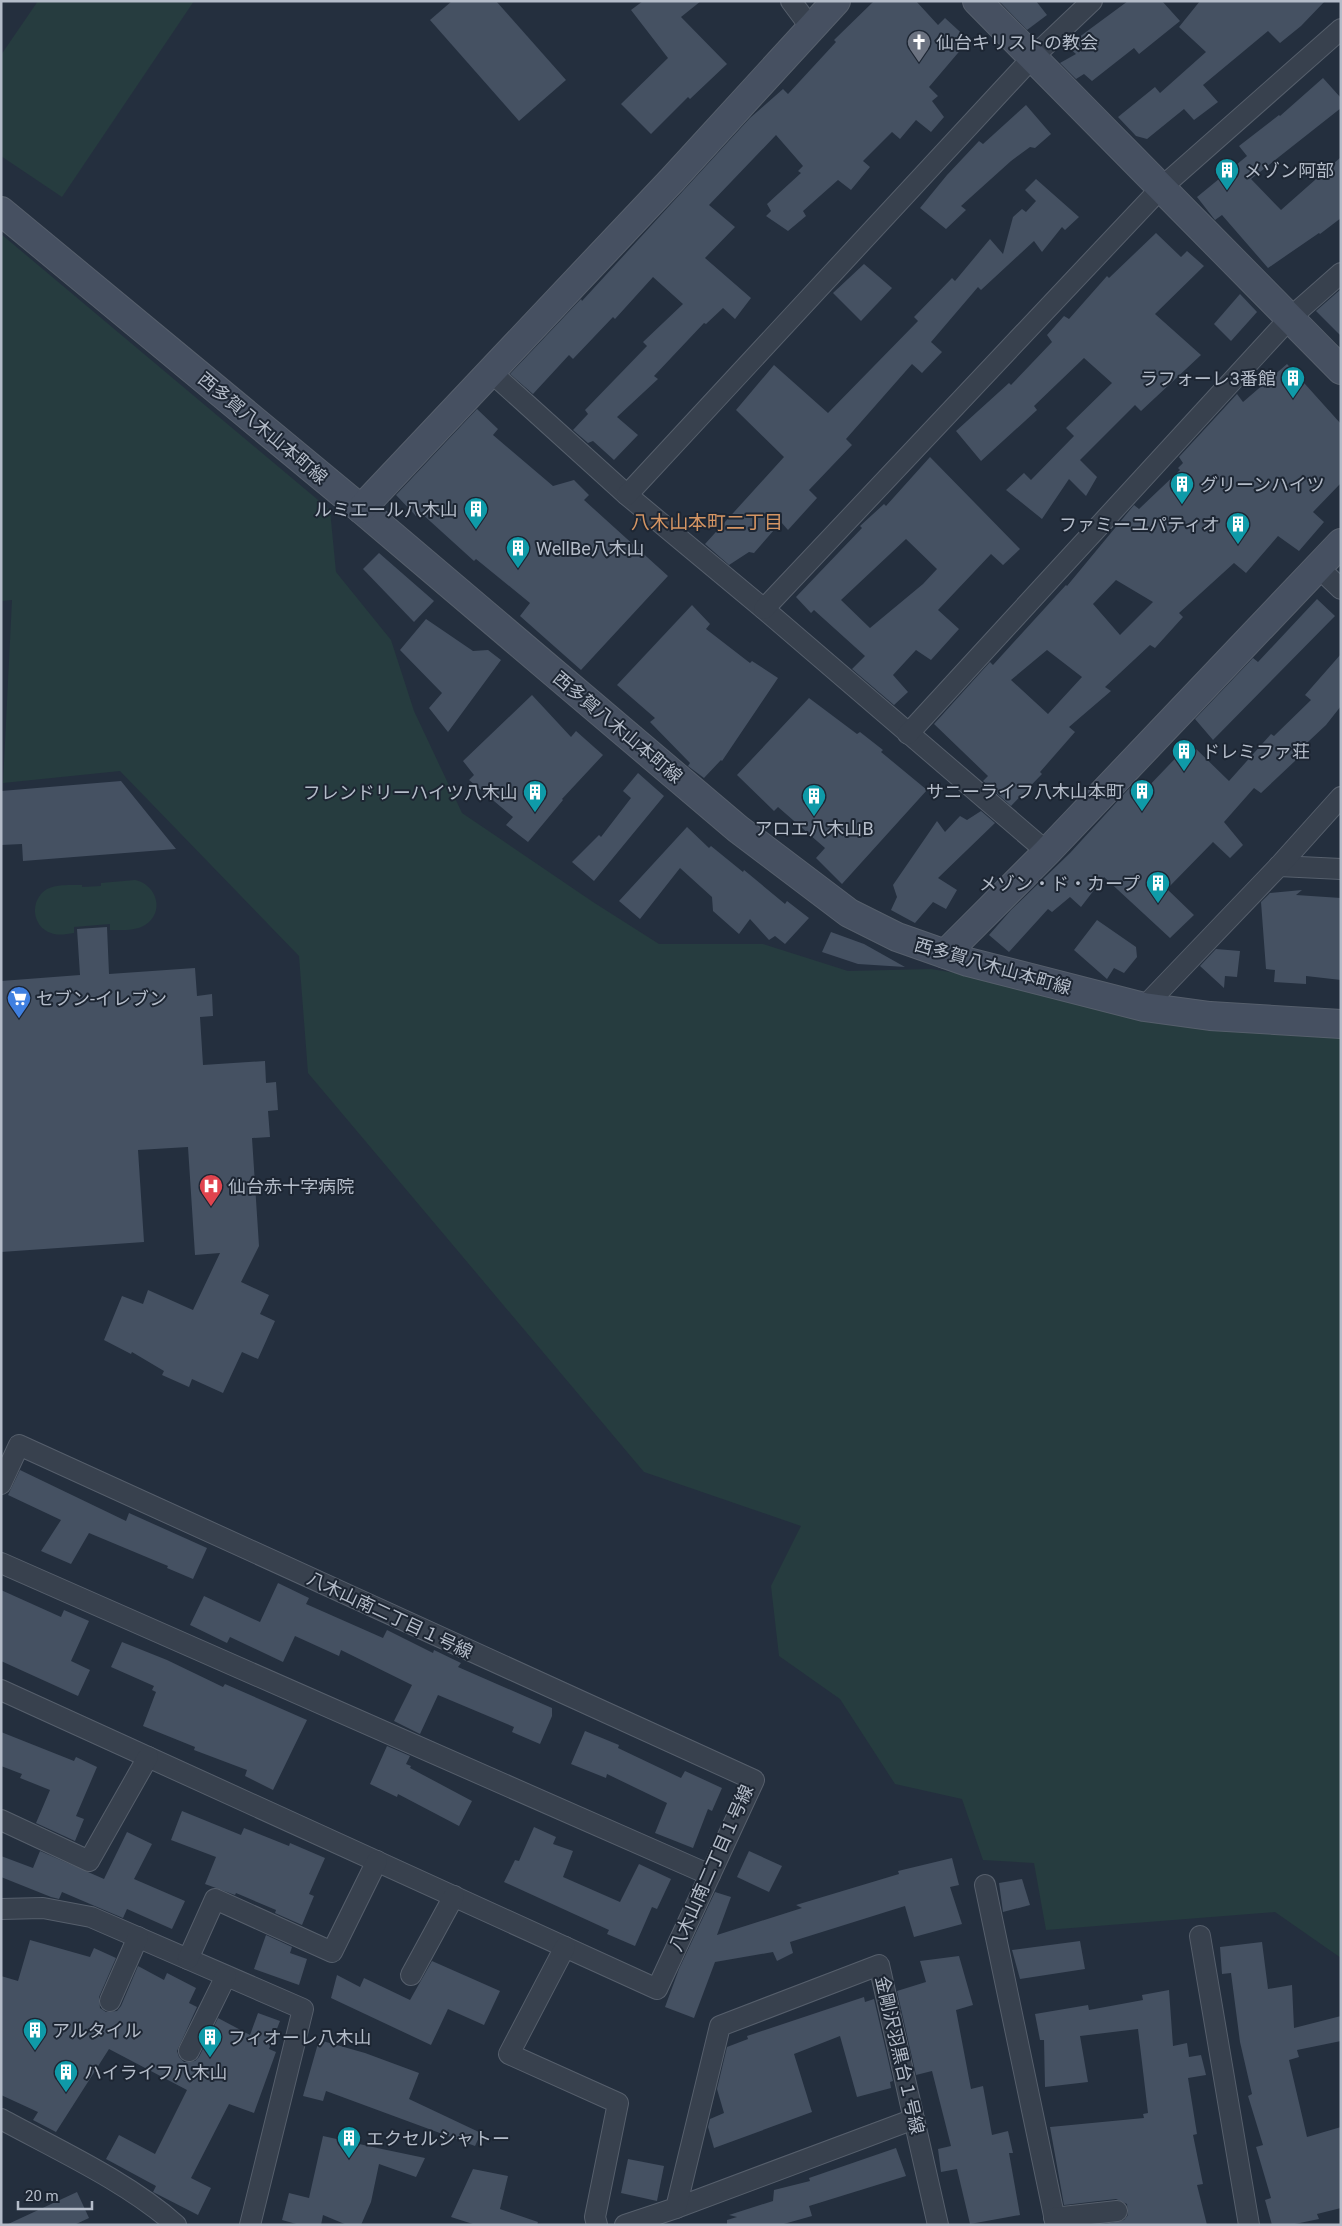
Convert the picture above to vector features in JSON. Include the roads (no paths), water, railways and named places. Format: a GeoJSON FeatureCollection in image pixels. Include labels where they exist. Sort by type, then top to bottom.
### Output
{"type":"FeatureCollection","features":[{"type":"Feature","properties":{"kind":"street"},"geometry":{"type":"LineString","coordinates":[[791,1],[811,28]]}},
{"type":"Feature","properties":{"kind":"street"},"geometry":{"type":"LineString","coordinates":[[361,509],[492,372],[836,1]]}},
{"type":"Feature","properties":{"kind":"street"},"geometry":{"type":"LineString","coordinates":[[977,1],[1341,370]]}},
{"type":"Feature","properties":{"kind":"street"},"geometry":{"type":"LineString","coordinates":[[627,495],[1032,58],[1092,1]]}},
{"type":"Feature","properties":{"kind":"street"},"geometry":{"type":"LineString","coordinates":[[764,609],[1161,188],[1341,29]]}},
{"type":"Feature","properties":{"kind":"street","name":"西多賀八木山本町線"},"geometry":{"type":"LineString","coordinates":[[1,211],[361,509],[790,870],[849,914],[897,937],[968,962],[1144,1007],[1210,1016],[1341,1024]]}},
{"type":"Feature","properties":{"kind":"street"},"geometry":{"type":"LineString","coordinates":[[908,734],[1290,318],[1341,273]]}},
{"type":"Feature","properties":{"kind":"street"},"geometry":{"type":"LineString","coordinates":[[492,372],[627,495],[764,609],[1047,852]]}},
{"type":"Feature","properties":{"kind":"street"},"geometry":{"type":"LineString","coordinates":[[945,954],[1047,852],[1341,543]]}},
{"type":"Feature","properties":{"kind":"street"},"geometry":{"type":"LineString","coordinates":[[1319,568],[1341,589]]}},
{"type":"Feature","properties":{"kind":"street"},"geometry":{"type":"LineString","coordinates":[[1144,1007],[1279,866],[1341,797]]}},
{"type":"Feature","properties":{"kind":"street"},"geometry":{"type":"LineString","coordinates":[[1279,866],[1341,869]]}},
{"type":"Feature","properties":{"kind":"street","name":"八木山南二丁目１号線"},"geometry":{"type":"LineString","coordinates":[[1,1484],[19,1446],[754,1780],[658,1989],[1,1690]]}},
{"type":"Feature","properties":{"kind":"street"},"geometry":{"type":"LineString","coordinates":[[1,1563],[710,1875]]}},
{"type":"Feature","properties":{"kind":"street"},"geometry":{"type":"LineString","coordinates":[[1,1820],[89,1862],[148,1757]]}},
{"type":"Feature","properties":{"kind":"street"},"geometry":{"type":"LineString","coordinates":[[188,1959],[215,1898],[332,1952],[378,1862]]}},
{"type":"Feature","properties":{"kind":"street"},"geometry":{"type":"LineString","coordinates":[[985,1885],[1055,2221],[1117,2211]]}},
{"type":"Feature","properties":{"kind":"street"},"geometry":{"type":"LineString","coordinates":[[411,1975],[454,1896]]}},
{"type":"Feature","properties":{"kind":"street"},"geometry":{"type":"LineString","coordinates":[[1,1909],[43,1908],[91,1917],[303,2009],[250,2225]]}},
{"type":"Feature","properties":{"kind":"street"},"geometry":{"type":"LineString","coordinates":[[1200,1936],[1249,2225]]}},
{"type":"Feature","properties":{"kind":"street"},"geometry":{"type":"LineString","coordinates":[[110,2001],[138,1937]]}},
{"type":"Feature","properties":{"kind":"street"},"geometry":{"type":"LineString","coordinates":[[565,1947],[509,2054],[618,2103],[595,2216],[597,2225]]}},
{"type":"Feature","properties":{"kind":"street","name":"金剛沢羽黒台１号線"},"geometry":{"type":"LineString","coordinates":[[676,2208],[720,2026],[879,1965],[938,2225]]}},
{"type":"Feature","properties":{"kind":"street"},"geometry":{"type":"LineString","coordinates":[[189,2052],[226,1976]]}},
{"type":"Feature","properties":{"kind":"street"},"geometry":{"type":"LineString","coordinates":[[1,2119],[70,2156],[157,2207],[176,2225]]}},
{"type":"Feature","properties":{"kind":"street"},"geometry":{"type":"LineString","coordinates":[[625,2225],[676,2208],[914,2119]]}},
{"type":"Feature","properties":{"kind":"place","name":"仙台キリストの教会"},"geometry":{"type":"Point","coordinates":[919,63]}},
{"type":"Feature","properties":{"kind":"place","name":"メゾン阿部"},"geometry":{"type":"Point","coordinates":[1227,191]}},
{"type":"Feature","properties":{"kind":"place","name":"ラフォーレ3番館"},"geometry":{"type":"Point","coordinates":[1293,399]}},
{"type":"Feature","properties":{"kind":"place","name":"グリーンハイツ"},"geometry":{"type":"Point","coordinates":[1182,505]}},
{"type":"Feature","properties":{"kind":"place","name":"ルミエール八木山"},"geometry":{"type":"Point","coordinates":[476,530]}},
{"type":"Feature","properties":{"kind":"place","name":"ファミーユパティオ"},"geometry":{"type":"Point","coordinates":[1238,545]}},
{"type":"Feature","properties":{"kind":"place","name":"WellBe八木山"},"geometry":{"type":"Point","coordinates":[518,569]}},
{"type":"Feature","properties":{"kind":"place","name":"ドレミファ荘"},"geometry":{"type":"Point","coordinates":[1184,772]}},
{"type":"Feature","properties":{"kind":"place","name":"サニーライフ八木山本町"},"geometry":{"type":"Point","coordinates":[1142,812]}},
{"type":"Feature","properties":{"kind":"place","name":"フレンドリーハイツ八木山"},"geometry":{"type":"Point","coordinates":[535,813]}},
{"type":"Feature","properties":{"kind":"place","name":"アロエ八木山B"},"geometry":{"type":"Point","coordinates":[814,817]}},
{"type":"Feature","properties":{"kind":"place","name":"メゾン・ド・カープ"},"geometry":{"type":"Point","coordinates":[1158,904]}},
{"type":"Feature","properties":{"kind":"place","name":"セブン-イレブン"},"geometry":{"type":"Point","coordinates":[19,1019]}},
{"type":"Feature","properties":{"kind":"place","name":"仙台赤十字病院"},"geometry":{"type":"Point","coordinates":[211,1207]}},
{"type":"Feature","properties":{"kind":"place","name":"アルタイル"},"geometry":{"type":"Point","coordinates":[35,2051]}},
{"type":"Feature","properties":{"kind":"place","name":"フィオーレ八木山"},"geometry":{"type":"Point","coordinates":[210,2058]}},
{"type":"Feature","properties":{"kind":"place","name":"ハイライフ八木山"},"geometry":{"type":"Point","coordinates":[66,2093]}},
{"type":"Feature","properties":{"kind":"place","name":"エクセルシャトー"},"geometry":{"type":"Point","coordinates":[349,2159]}},
{"type":"Feature","properties":{"kind":"district","name":"八木山本町二丁目"},"geometry":{"type":"Point","coordinates":[707,522]}}]}
